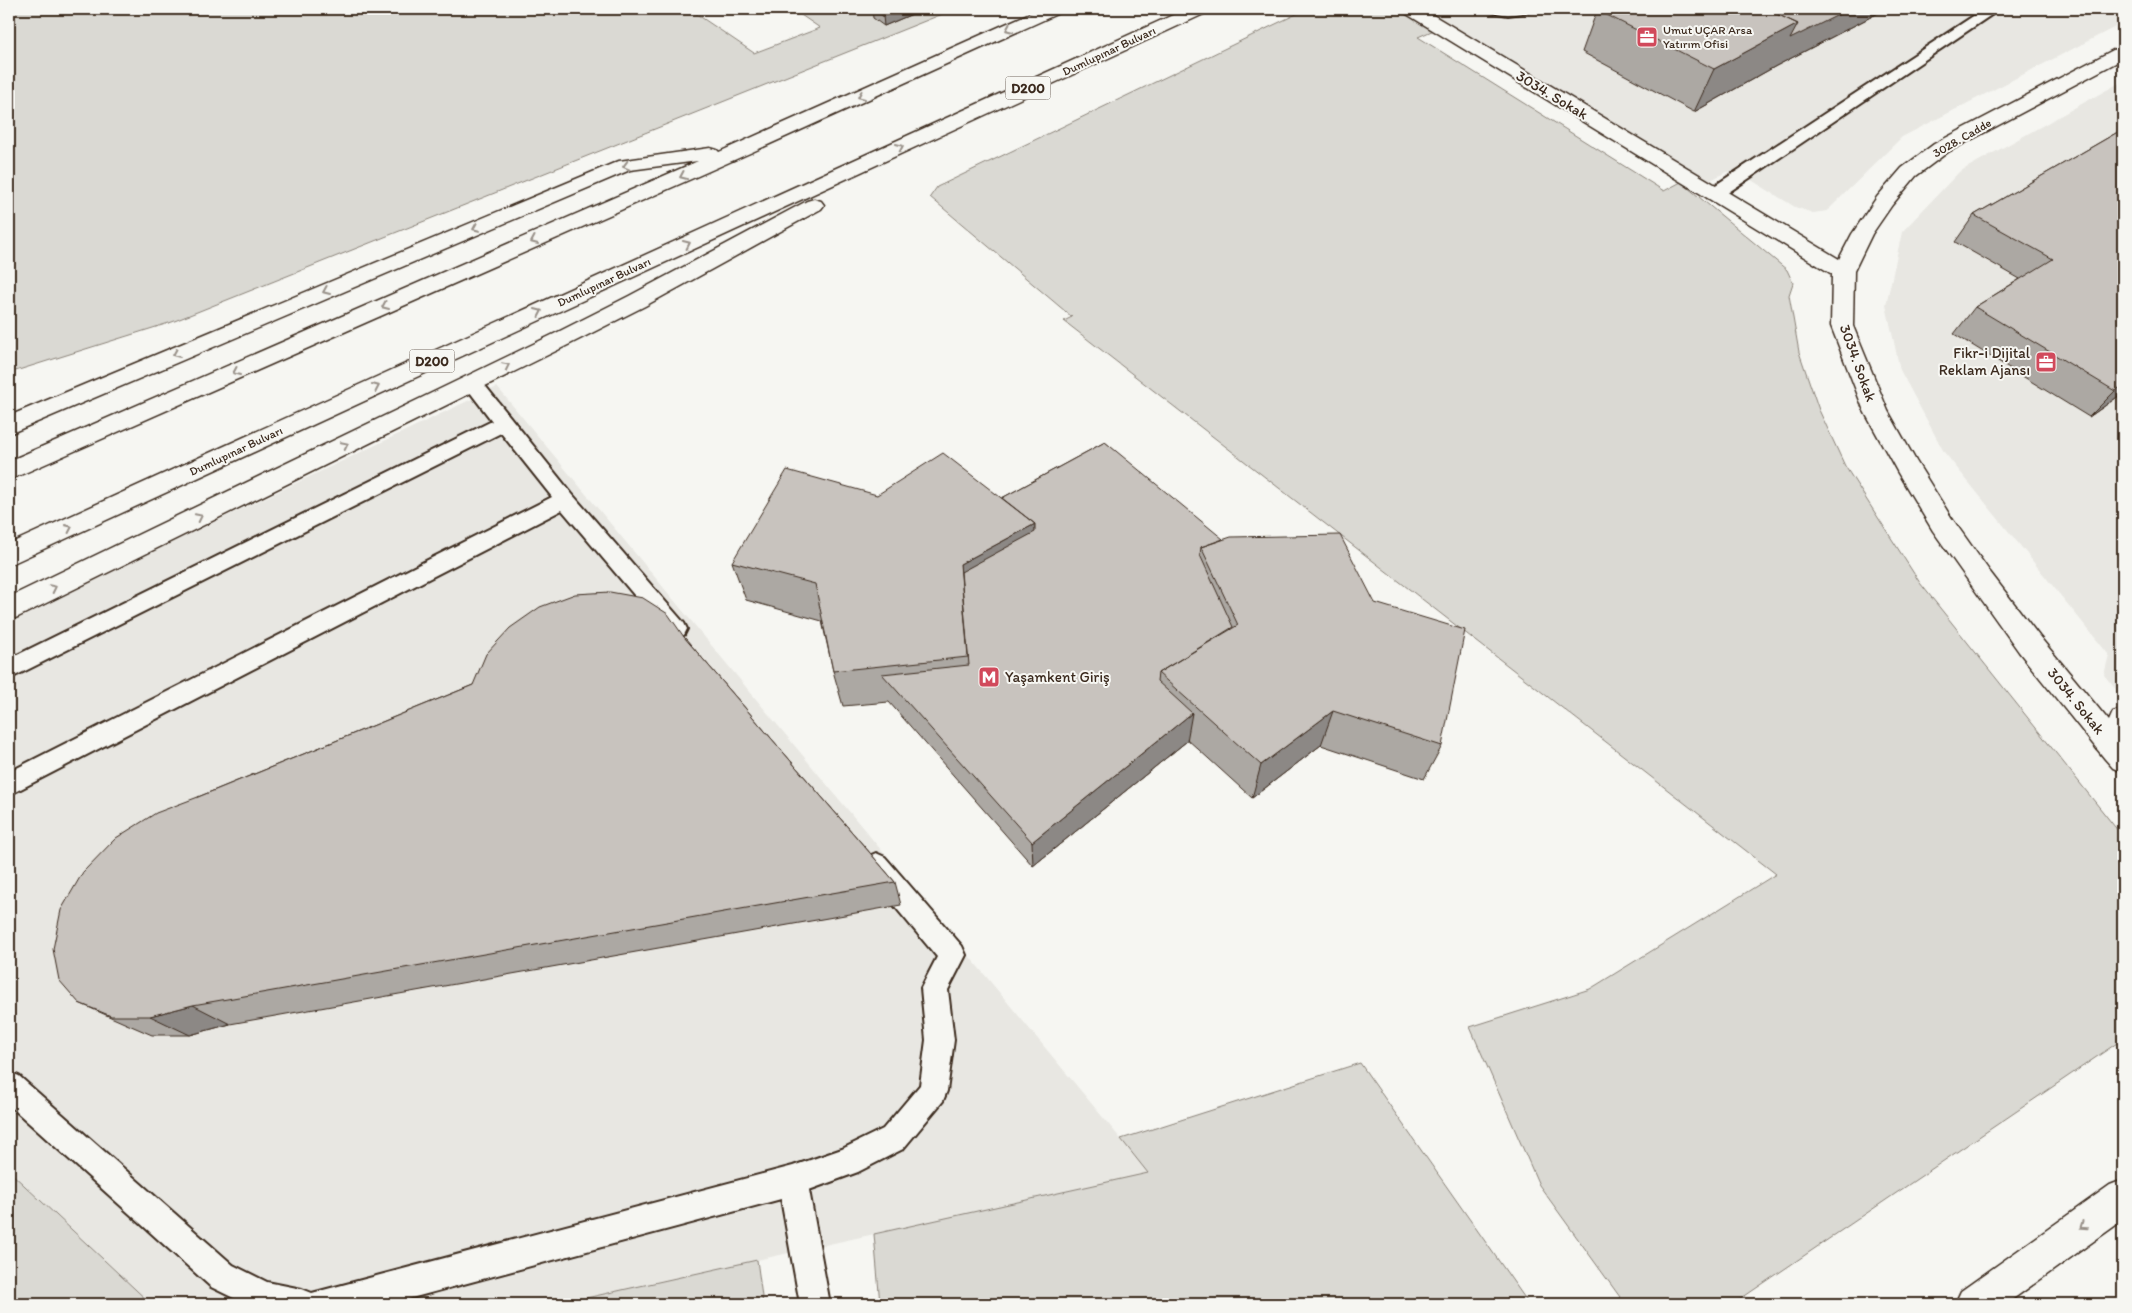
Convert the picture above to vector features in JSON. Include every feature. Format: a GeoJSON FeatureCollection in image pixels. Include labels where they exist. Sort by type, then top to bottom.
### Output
{"type":"FeatureCollection","features":[{"type":"Feature","properties":{"kind":"main road"},"geometry":{"type":"LineString","coordinates":[[9,471],[743,149],[1053,9]]}},
{"type":"Feature","properties":{"kind":"main road","name":"Dumlupınar Bulvarı"},"geometry":{"type":"LineString","coordinates":[[9,555],[1200,9]]}},
{"type":"Feature","properties":{"kind":"main road","name":"3034. Sokak"},"geometry":{"type":"LineString","coordinates":[[1411,9],[1843,271],[1842,326],[1876,411],[1907,467],[1942,524],[1981,579],[2029,644],[2119,755]]}},
{"type":"Feature","properties":{"kind":"main road","name":"3028. Cadde"},"geometry":{"type":"LineString","coordinates":[[1843,271],[1862,234],[1884,201],[1909,172],[1941,148],[2123,52]]}},
{"type":"Feature","properties":{"kind":"main road"},"geometry":{"type":"LineString","coordinates":[[9,425],[626,165],[743,149]]}},
{"type":"Feature","properties":{"kind":"main road"},"geometry":{"type":"LineString","coordinates":[[9,610],[637,301],[818,202],[856,167]]}},
{"type":"Feature","properties":{"kind":"main road"},"geometry":{"type":"LineString","coordinates":[[2119,755],[2123,720]]}},
{"type":"Feature","properties":{"kind":"main road"},"geometry":{"type":"LineString","coordinates":[[1974,1304],[2123,1198]]}},
{"type":"Feature","properties":{"kind":"lane"},"geometry":{"type":"LineString","coordinates":[[1497,9],[1508,11],[1524,9]]}},
{"type":"Feature","properties":{"kind":"lane"},"geometry":{"type":"LineString","coordinates":[[1714,194],[1992,9]]}},
{"type":"Feature","properties":{"kind":"lane"},"geometry":{"type":"LineString","coordinates":[[472,383],[565,499],[688,644]]}},
{"type":"Feature","properties":{"kind":"lane"},"geometry":{"type":"LineString","coordinates":[[9,670],[504,423]]}},
{"type":"Feature","properties":{"kind":"lane"},"geometry":{"type":"LineString","coordinates":[[9,784],[565,499]]}},
{"type":"Feature","properties":{"kind":"lane"},"geometry":{"type":"LineString","coordinates":[[322,1304],[372,1293],[793,1181],[848,1162],[893,1139],[933,1091],[940,1040],[934,988],[953,955],[863,849]]}},
{"type":"Feature","properties":{"kind":"lane"},"geometry":{"type":"LineString","coordinates":[[9,1086],[222,1276],[264,1297],[302,1304]]}},
{"type":"Feature","properties":{"kind":"lane"},"geometry":{"type":"LineString","coordinates":[[793,1181],[815,1304]]}},
{"type":"Feature","properties":{"kind":"shaded area"},"geometry":{"type":"Polygon","coordinates":[[[9,9],[689,9],[754,53],[820,28],[798,13],[810,9],[955,9],[172,322],[9,373],[9,9]]]}},
{"type":"Feature","properties":{"kind":"shaded area"},"geometry":{"type":"Polygon","coordinates":[[[1307,9],[1398,9],[1434,30],[1418,37],[1664,191],[1681,182],[1787,270],[1793,283],[1789,295],[1799,352],[1819,410],[1845,466],[1920,583],[2123,837],[2123,1039],[1733,1304],[1625,1304],[1539,1185],[1470,1027],[1590,989],[1776,874],[1064,321],[1072,317],[930,197],[937,187],[1307,9]]]}},
{"type":"Feature","properties":{"kind":"shaded area"},"geometry":{"type":"Polygon","coordinates":[[[1398,9],[2123,9],[2123,23],[1902,137],[1827,211],[1813,213],[1795,207],[1740,173],[1726,172],[1692,190],[1398,9]]]}},
{"type":"Feature","properties":{"kind":"shaded area"},"geometry":{"type":"Polygon","coordinates":[[[2123,81],[2123,698],[2104,675],[2109,655],[1944,452],[1900,370],[1886,305],[1902,232],[1959,172],[2123,81]]]}},
{"type":"Feature","properties":{"kind":"shaded area"},"geometry":{"type":"Polygon","coordinates":[[[497,387],[1149,1173],[559,1304],[151,1304],[9,1171],[9,620],[497,387]]]}},
{"type":"Feature","properties":{"kind":"shaded area"},"geometry":{"type":"Polygon","coordinates":[[[1360,1063],[1529,1304],[880,1304],[874,1234],[1148,1173],[1121,1139],[1360,1063]]]}},
{"type":"Feature","properties":{"kind":"shaded area"},"geometry":{"type":"Polygon","coordinates":[[[9,1171],[151,1304],[9,1304],[9,1171]]]}},
{"type":"Feature","properties":{"kind":"shaded area"},"geometry":{"type":"Polygon","coordinates":[[[757,1260],[763,1304],[559,1304],[757,1260]]]}},
{"type":"Feature","properties":{"kind":"building"},"geometry":{"type":"Polygon","coordinates":[[[872,9],[901,9],[883,16],[872,9]]]}},
{"type":"Feature","properties":{"kind":"building"},"geometry":{"type":"Polygon","coordinates":[[[1766,9],[1798,24],[1714,69],[1597,10],[1766,9]]]}},
{"type":"Feature","properties":{"kind":"building"},"geometry":{"type":"Polygon","coordinates":[[[1766,9],[1850,9],[1790,39],[1798,24],[1766,9]]]}},
{"type":"Feature","properties":{"kind":"building"},"geometry":{"type":"Polygon","coordinates":[[[2123,129],[2123,385],[2115,391],[1975,307],[2053,259],[1974,215],[2123,129]]]}},
{"type":"Feature","properties":{"kind":"building"},"geometry":{"type":"Polygon","coordinates":[[[1105,442],[1223,539],[1201,547],[1200,555],[1233,627],[1158,673],[1157,681],[1192,713],[1032,842],[882,674],[969,665],[961,572],[1035,532],[1035,524],[1002,498],[1105,442]]]}},
{"type":"Feature","properties":{"kind":"building"},"geometry":{"type":"Polygon","coordinates":[[[943,453],[1035,524],[960,564],[968,657],[833,671],[815,584],[732,562],[787,470],[877,495],[943,453]]]}},
{"type":"Feature","properties":{"kind":"building"},"geometry":{"type":"Polygon","coordinates":[[[1340,535],[1375,603],[1465,630],[1442,746],[1333,711],[1261,765],[1158,673],[1238,625],[1201,547],[1231,537],[1340,535]]]}},
{"type":"Feature","properties":{"kind":"building"},"geometry":{"type":"Polygon","coordinates":[[[610,592],[643,598],[668,614],[684,637],[895,882],[193,1005],[150,1016],[111,1016],[79,1003],[59,980],[53,949],[61,910],[83,872],[116,838],[156,813],[473,685],[486,654],[510,628],[540,607],[575,594],[610,592]]]}},
{"type":"Feature","properties":{"kind":"place","name":"Umut UÇAR Arsa Yatırım Ofisi"},"geometry":{"type":"Point","coordinates":[1647,37]}},
{"type":"Feature","properties":{"kind":"place","name":"Fikr-i Dijital Reklam Ajansı"},"geometry":{"type":"Point","coordinates":[2046,362]}},
{"type":"Feature","properties":{"kind":"place","name":"Yaşamkent Giriş"},"geometry":{"type":"Point","coordinates":[989,677]}}]}
